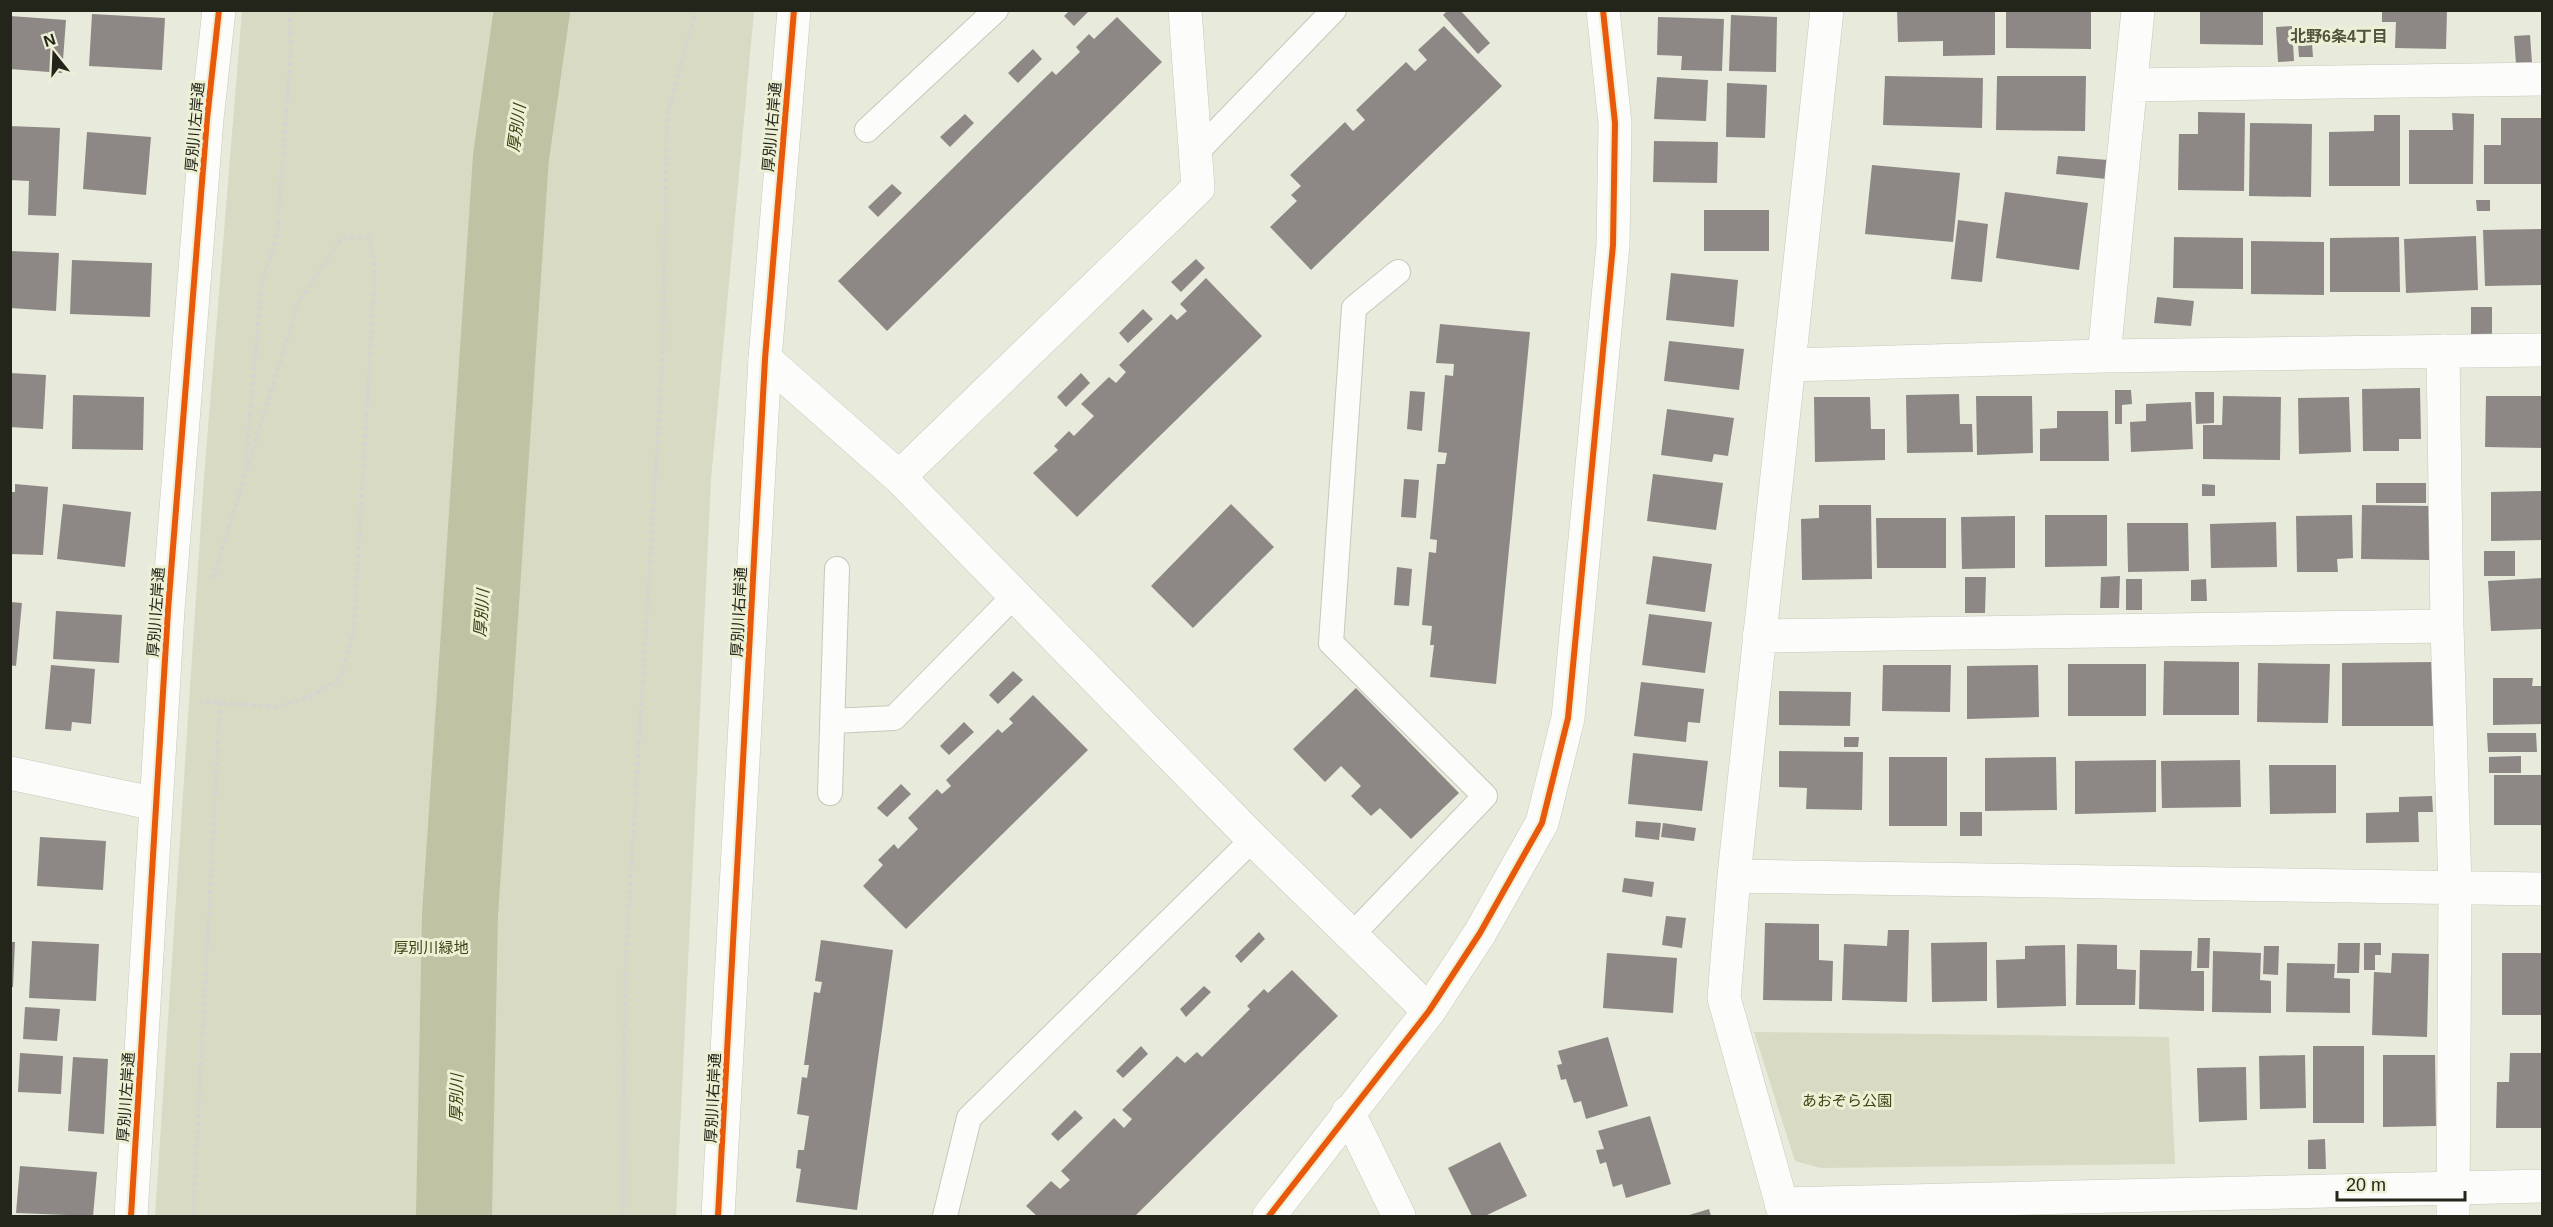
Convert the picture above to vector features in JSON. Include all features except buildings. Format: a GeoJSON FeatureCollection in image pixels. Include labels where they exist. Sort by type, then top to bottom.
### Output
{"type":"FeatureCollection","features":[{"type":"Feature","properties":{"kind":"street","name":"厚別川左岸通"},"geometry":{"type":"LineString","coordinates":[[131,1216],[168,610],[207,119],[219,10]]}},
{"type":"Feature","properties":{"kind":"street","name":"厚別川右岸通"},"geometry":{"type":"LineString","coordinates":[[718,1216],[765,359],[794,10]]}},
{"type":"Feature","properties":{"kind":"street"},"geometry":{"type":"LineString","coordinates":[[899,477],[1198,188],[1185,10]]}},
{"type":"Feature","properties":{"kind":"street"},"geometry":{"type":"LineString","coordinates":[[1269,1216],[1429,1011],[1480,933],[1542,823],[1568,718],[1613,244],[1615,123],[1603,10]]}},
{"type":"Feature","properties":{"kind":"street"},"geometry":{"type":"LineString","coordinates":[[1827,10],[1759,636],[1724,998],[1783,1210],[2452,1202],[2542,1186]]}},
{"type":"Feature","properties":{"kind":"street"},"geometry":{"type":"LineString","coordinates":[[2104,356],[2138,10]]}},
{"type":"Feature","properties":{"kind":"street"},"geometry":{"type":"LineString","coordinates":[[2131,85],[2542,79]]}},
{"type":"Feature","properties":{"kind":"street"},"geometry":{"type":"LineString","coordinates":[[1790,365],[2104,356],[2542,350]]}},
{"type":"Feature","properties":{"kind":"street"},"geometry":{"type":"LineString","coordinates":[[2443,351],[2447,626],[2455,888],[2452,1202]]}},
{"type":"Feature","properties":{"kind":"street"},"geometry":{"type":"LineString","coordinates":[[765,359],[899,477],[1253,839],[1429,1011]]}},
{"type":"Feature","properties":{"kind":"street"},"geometry":{"type":"LineString","coordinates":[[1759,636],[2447,626]]}},
{"type":"Feature","properties":{"kind":"street"},"geometry":{"type":"LineString","coordinates":[[10,773],[156,804]]}},
{"type":"Feature","properties":{"kind":"street"},"geometry":{"type":"LineString","coordinates":[[1734,876],[2542,889]]}},
{"type":"Feature","properties":{"kind":"street"},"geometry":{"type":"LineString","coordinates":[[1348,1112],[1399,1216]]}},
{"type":"Feature","properties":{"kind":"lane"},"geometry":{"type":"LineString","coordinates":[[867,130],[996,10]]}},
{"type":"Feature","properties":{"kind":"lane"},"geometry":{"type":"LineString","coordinates":[[1196,153],[1334,10]]}},
{"type":"Feature","properties":{"kind":"lane"},"geometry":{"type":"LineString","coordinates":[[1351,936],[1485,796],[1331,643],[1354,308],[1398,272]]}},
{"type":"Feature","properties":{"kind":"lane"},"geometry":{"type":"LineString","coordinates":[[830,793],[837,569]]}},
{"type":"Feature","properties":{"kind":"lane"},"geometry":{"type":"LineString","coordinates":[[832,721],[894,718],[1015,595]]}},
{"type":"Feature","properties":{"kind":"lane"},"geometry":{"type":"LineString","coordinates":[[945,1216],[969,1118],[1253,839]]}},
{"type":"Feature","properties":{"kind":"path"},"geometry":{"type":"LineString","coordinates":[[244,478],[262,281],[277,236],[291,49],[289,10]]}},
{"type":"Feature","properties":{"kind":"path"},"geometry":{"type":"LineString","coordinates":[[623,1216],[625,970],[663,350],[667,115],[696,10]]}},
{"type":"Feature","properties":{"kind":"path"},"geometry":{"type":"LineString","coordinates":[[162,698],[276,707],[312,696],[340,678],[354,629],[375,270],[370,237],[342,238],[299,301],[214,575],[168,610]]}},
{"type":"Feature","properties":{"kind":"path"},"geometry":{"type":"LineString","coordinates":[[193,1216],[220,702]]}},
{"type":"Feature","properties":{"kind":"green space","name":"厚別川緑地"},"geometry":{"type":"Polygon","coordinates":[[[242,11],[754,11],[711,479],[676,1216],[155,1216],[204,477],[242,11]]]}},
{"type":"Feature","properties":{"kind":"green space","name":"あおぞら公園"},"geometry":{"type":"Polygon","coordinates":[[[1754,1032],[2169,1037],[2175,1164],[1821,1168],[1795,1161],[1754,1032]]]}},
{"type":"Feature","properties":{"kind":"waterway","name":"厚別川"},"geometry":{"type":"LineString","coordinates":[[454,1216],[460,915],[511,157],[532,10]]}},
{"type":"Feature","properties":{"kind":"cycle path"},"geometry":{"type":"LineString","coordinates":[[131,1216],[168,610],[207,119],[219,10]]}},
{"type":"Feature","properties":{"kind":"cycle path"},"geometry":{"type":"LineString","coordinates":[[718,1216],[765,359],[794,10]]}},
{"type":"Feature","properties":{"kind":"cycle path"},"geometry":{"type":"LineString","coordinates":[[1269,1216],[1429,1011],[1480,933],[1542,823],[1568,718],[1613,245],[1615,123],[1603,10]]}},
{"type":"Feature","properties":{"kind":"district","name":"北野6条4丁目"},"geometry":{"type":"Point","coordinates":[2339,36]}}]}
